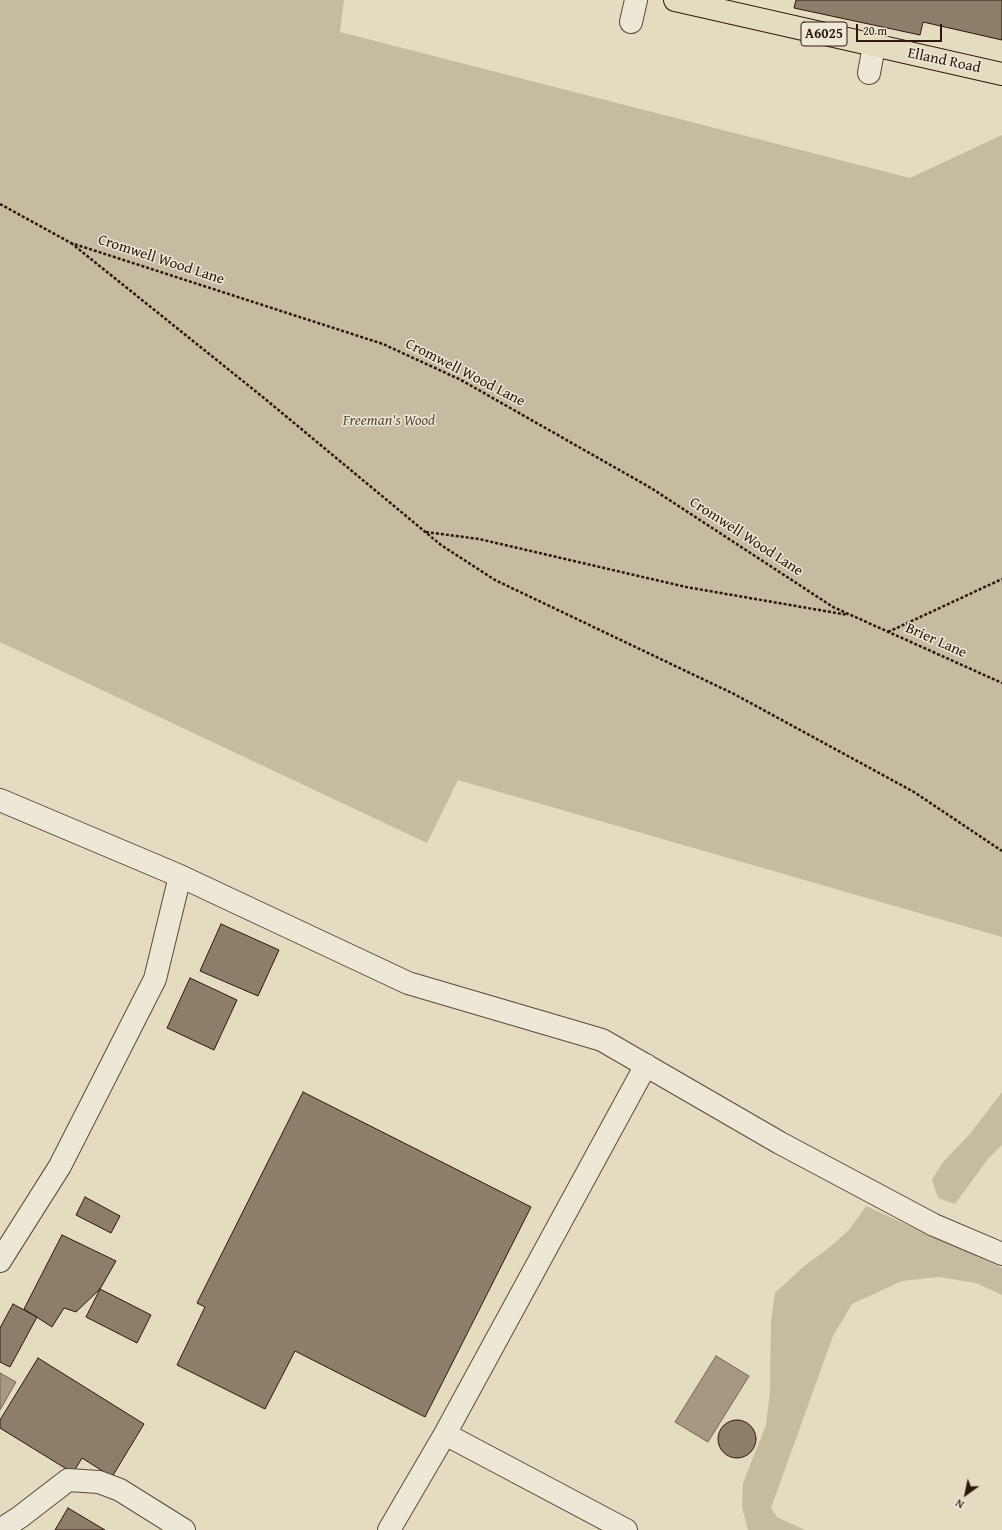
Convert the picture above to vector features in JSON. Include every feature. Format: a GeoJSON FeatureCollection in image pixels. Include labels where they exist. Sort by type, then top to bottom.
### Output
{"type":"FeatureCollection","features":[{"type":"Feature","properties":{"kind":"main road","name":"Elland Road"},"geometry":{"type":"LineString","coordinates":[[675,0],[1002,74]]}},
{"type":"Feature","properties":{"kind":"lane"},"geometry":{"type":"LineString","coordinates":[[631,22],[636,0]]}},
{"type":"Feature","properties":{"kind":"lane"},"geometry":{"type":"LineString","coordinates":[[869,73],[874,46]]}},
{"type":"Feature","properties":{"kind":"lane"},"geometry":{"type":"LineString","coordinates":[[0,801],[180,876],[408,983],[602,1040],[780,1143],[934,1225],[1002,1254]]}},
{"type":"Feature","properties":{"kind":"lane"},"geometry":{"type":"LineString","coordinates":[[0,1261],[60,1166],[155,979],[180,876]]}},
{"type":"Feature","properties":{"kind":"lane"},"geometry":{"type":"LineString","coordinates":[[389,1530],[446,1434],[646,1065]]}},
{"type":"Feature","properties":{"kind":"lane"},"geometry":{"type":"LineString","coordinates":[[446,1434],[626,1530]]}},
{"type":"Feature","properties":{"kind":"lane"},"geometry":{"type":"LineString","coordinates":[[0,1530],[20,1517],[68,1480],[99,1482],[120,1490],[184,1530]]}},
{"type":"Feature","properties":{"kind":"path","name":"Cromwell Wood Lane"},"geometry":{"type":"LineString","coordinates":[[0,204],[71,243],[383,344],[461,380],[651,488],[833,607],[888,632]]}},
{"type":"Feature","properties":{"kind":"path"},"geometry":{"type":"LineString","coordinates":[[71,243],[264,398],[441,545],[495,580],[734,694],[914,792],[1002,851]]}},
{"type":"Feature","properties":{"kind":"path"},"geometry":{"type":"LineString","coordinates":[[424,531],[479,540],[686,587],[853,616]]}},
{"type":"Feature","properties":{"kind":"path","name":"Brier Lane"},"geometry":{"type":"LineString","coordinates":[[888,632],[1002,579]]}},
{"type":"Feature","properties":{"kind":"path","name":"Brier Lane"},"geometry":{"type":"LineString","coordinates":[[888,632],[1002,683]]}},
{"type":"Feature","properties":{"kind":"green space","name":"Freeman's Wood"},"geometry":{"type":"Polygon","coordinates":[[[0,0],[344,0],[340,32],[910,178],[1002,135],[1002,937],[458,780],[427,843],[0,642],[0,0]]]}},
{"type":"Feature","properties":{"kind":"green space"},"geometry":{"type":"Polygon","coordinates":[[[1002,1092],[1002,1145],[988,1159],[955,1204],[938,1198],[932,1180],[943,1162],[969,1135],[1002,1092]]]}},
{"type":"Feature","properties":{"kind":"green space"},"geometry":{"type":"Polygon","coordinates":[[[866,1206],[1002,1268],[1002,1295],[976,1283],[939,1277],[902,1281],[852,1304],[833,1336],[771,1508],[777,1517],[805,1530],[748,1530],[742,1507],[743,1483],[766,1425],[770,1391],[771,1321],[775,1293],[803,1267],[830,1247],[849,1230],[866,1206]]]}},
{"type":"Feature","properties":{"kind":"shaded area"},"geometry":{"type":"Polygon","coordinates":[[[716,1356],[749,1376],[708,1442],[675,1422],[716,1356]]]}},
{"type":"Feature","properties":{"kind":"shaded area"},"geometry":{"type":"Polygon","coordinates":[[[0,1373],[16,1382],[0,1410],[0,1373]]]}},
{"type":"Feature","properties":{"kind":"building"},"geometry":{"type":"Polygon","coordinates":[[[796,0],[1002,0],[1002,40],[923,22],[920,35],[794,8],[796,0]]]}},
{"type":"Feature","properties":{"kind":"building"},"geometry":{"type":"Polygon","coordinates":[[[221,924],[279,950],[258,996],[200,971],[221,924]]]}},
{"type":"Feature","properties":{"kind":"building"},"geometry":{"type":"Polygon","coordinates":[[[190,978],[237,1000],[214,1050],[167,1028],[190,978]]]}},
{"type":"Feature","properties":{"kind":"building"},"geometry":{"type":"Polygon","coordinates":[[[303,1092],[531,1207],[425,1417],[295,1351],[265,1409],[177,1365],[205,1307],[197,1303],[303,1092]]]}},
{"type":"Feature","properties":{"kind":"building"},"geometry":{"type":"Polygon","coordinates":[[[85,1197],[120,1216],[111,1233],[76,1215],[85,1197]]]}},
{"type":"Feature","properties":{"kind":"building"},"geometry":{"type":"Polygon","coordinates":[[[62,1235],[116,1261],[100,1289],[76,1312],[64,1308],[52,1327],[24,1309],[62,1235]]]}},
{"type":"Feature","properties":{"kind":"building"},"geometry":{"type":"Polygon","coordinates":[[[100,1289],[151,1315],[137,1343],[86,1317],[100,1289]]]}},
{"type":"Feature","properties":{"kind":"building"},"geometry":{"type":"Polygon","coordinates":[[[13,1304],[37,1317],[10,1367],[0,1362],[0,1328],[13,1304]]]}},
{"type":"Feature","properties":{"kind":"building"},"geometry":{"type":"Polygon","coordinates":[[[38,1358],[144,1424],[112,1477],[82,1458],[73,1473],[0,1428],[0,1420],[38,1358]]]}},
{"type":"Feature","properties":{"kind":"building"},"geometry":{"type":"Polygon","coordinates":[[[737,1420],[747,1423],[753,1429],[756,1439],[753,1449],[747,1455],[737,1458],[727,1455],[721,1449],[718,1439],[721,1429],[727,1423],[737,1420]]]}},
{"type":"Feature","properties":{"kind":"building"},"geometry":{"type":"Polygon","coordinates":[[[68,1508],[105,1530],[55,1530],[68,1508]]]}}]}
